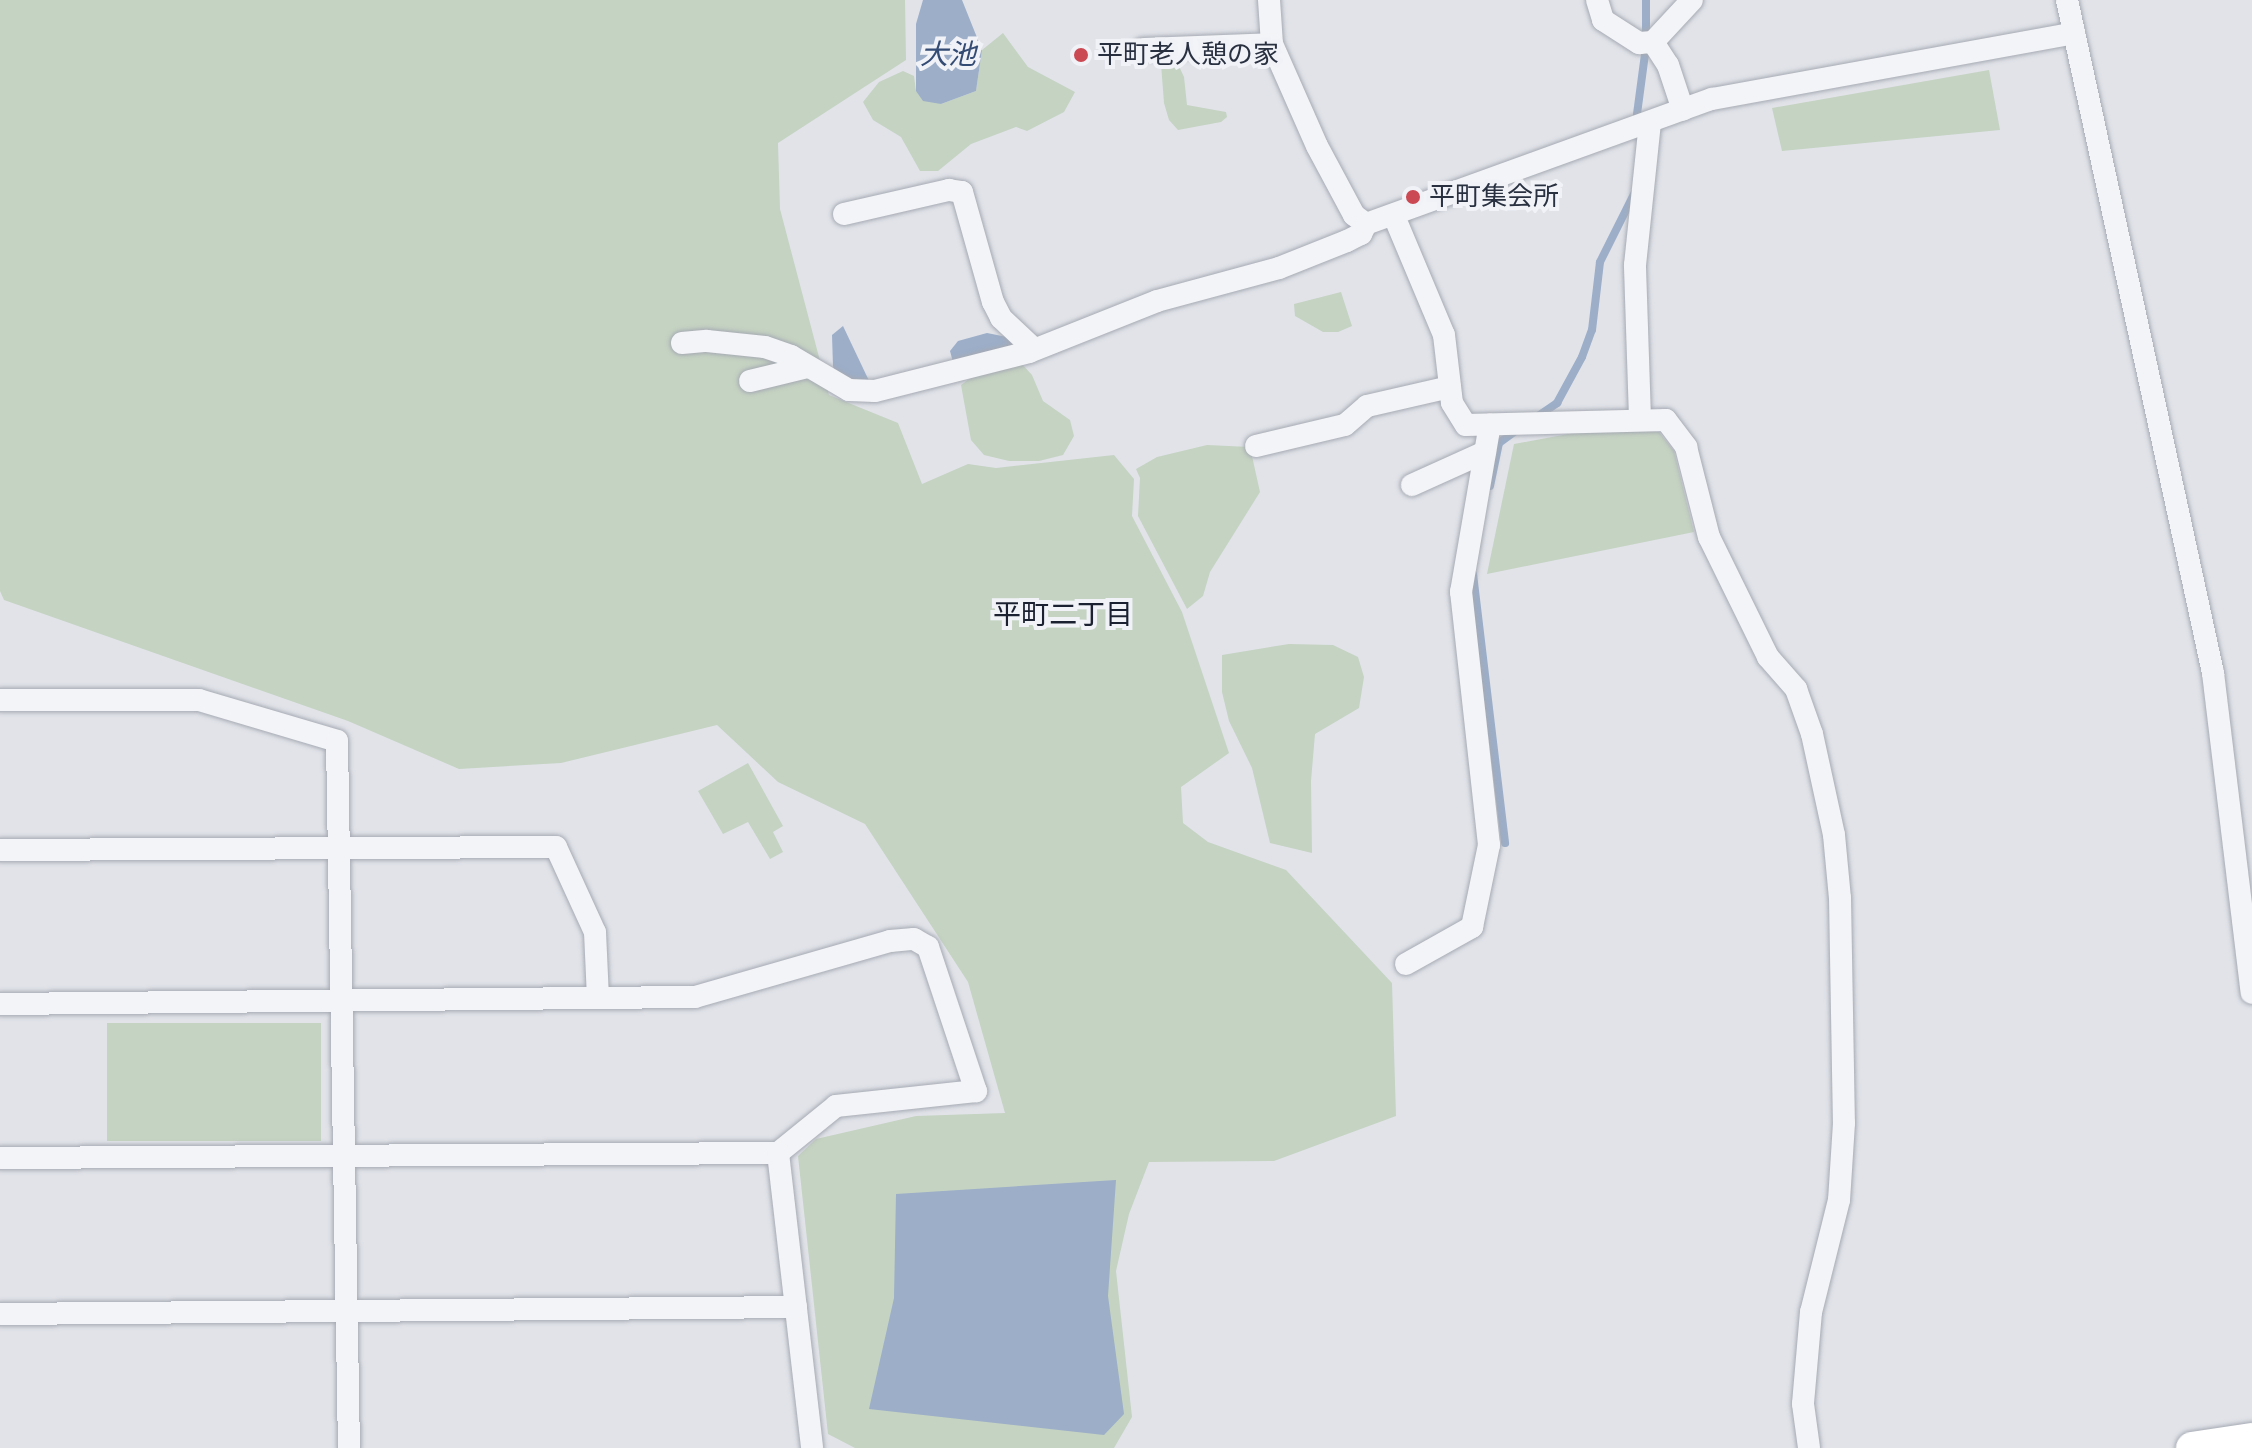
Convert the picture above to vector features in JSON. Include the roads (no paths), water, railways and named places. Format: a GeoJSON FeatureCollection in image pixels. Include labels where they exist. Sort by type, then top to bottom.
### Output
{"type":"FeatureCollection","features":[{"type":"Feature","properties":{"kind":"street"},"geometry":{"type":"LineString","coordinates":[[1269,0],[1272,44],[1317,146],[1354,215],[1366,224]]}},
{"type":"Feature","properties":{"kind":"street"},"geometry":{"type":"LineString","coordinates":[[1597,0],[1603,20],[1639,43],[1653,42],[1692,0]]}},
{"type":"Feature","properties":{"kind":"street"},"geometry":{"type":"LineString","coordinates":[[2067,0],[2213,673],[2252,993]]}},
{"type":"Feature","properties":{"kind":"street"},"geometry":{"type":"LineString","coordinates":[[682,343],[707,341],[765,347],[791,356],[849,390],[875,391],[1034,349],[1157,301],[1279,268],[1361,234],[1366,224],[1712,99],[2074,33]]}},
{"type":"Feature","properties":{"kind":"street"},"geometry":{"type":"LineString","coordinates":[[1653,42],[1668,65],[1683,110]]}},
{"type":"Feature","properties":{"kind":"street"},"geometry":{"type":"LineString","coordinates":[[1143,49],[1272,44]]}},
{"type":"Feature","properties":{"kind":"street"},"geometry":{"type":"LineString","coordinates":[[1640,418],[1635,265],[1650,123]]}},
{"type":"Feature","properties":{"kind":"street"},"geometry":{"type":"LineString","coordinates":[[844,214],[949,190],[962,192],[993,302],[1001,318],[1034,349]]}},
{"type":"Feature","properties":{"kind":"street"},"geometry":{"type":"LineString","coordinates":[[1394,216],[1444,335],[1452,403],[1466,425],[1640,418],[1666,420],[1686,447],[1709,537],[1768,657],[1796,689],[1812,734],[1834,835],[1840,898],[1844,1123],[1839,1200],[1811,1312],[1803,1404],[1809,1448]]}},
{"type":"Feature","properties":{"kind":"street"},"geometry":{"type":"LineString","coordinates":[[750,381],[808,367]]}},
{"type":"Feature","properties":{"kind":"street"},"geometry":{"type":"LineString","coordinates":[[1256,446],[1345,425],[1367,406],[1450,387]]}},
{"type":"Feature","properties":{"kind":"street"},"geometry":{"type":"LineString","coordinates":[[1406,964],[1472,927],[1489,845],[1461,592],[1485,452],[1495,424]]}},
{"type":"Feature","properties":{"kind":"street"},"geometry":{"type":"LineString","coordinates":[[1412,485],[1485,452]]}},
{"type":"Feature","properties":{"kind":"street"},"geometry":{"type":"LineString","coordinates":[[0,700],[199,700],[337,741],[344,1310],[349,1448]]}},
{"type":"Feature","properties":{"kind":"street"},"geometry":{"type":"LineString","coordinates":[[0,850],[556,847],[595,932],[598,998]]}},
{"type":"Feature","properties":{"kind":"street"},"geometry":{"type":"LineString","coordinates":[[0,1004],[695,997],[890,941],[914,939],[928,947],[976,1091],[836,1106],[778,1153],[0,1158]]}},
{"type":"Feature","properties":{"kind":"street"},"geometry":{"type":"LineString","coordinates":[[778,1153],[812,1448]]}},
{"type":"Feature","properties":{"kind":"street"},"geometry":{"type":"LineString","coordinates":[[0,1314],[796,1307]]}},
{"type":"Feature","properties":{"kind":"street"},"geometry":{"type":"LineString","coordinates":[[2192,1448],[2252,1439]]}},
{"type":"Feature","properties":{"kind":"water","name":"大池"},"geometry":{"type":"Polygon","coordinates":[[[923,0],[962,0],[982,50],[976,91],[941,104],[923,101],[916,91],[916,24],[923,0]]]}},
{"type":"Feature","properties":{"kind":"water"},"geometry":{"type":"Polygon","coordinates":[[[843,326],[871,385],[838,383],[833,366],[832,335],[843,326]]]}},
{"type":"Feature","properties":{"kind":"water"},"geometry":{"type":"Polygon","coordinates":[[[987,333],[1007,337],[1013,346],[953,362],[950,351],[958,341],[987,333]]]}},
{"type":"Feature","properties":{"kind":"water"},"geometry":{"type":"Polygon","coordinates":[[[1116,1180],[1108,1296],[1124,1414],[1104,1435],[869,1409],[894,1298],[896,1194],[1116,1180]]]}},
{"type":"Feature","properties":{"kind":"waterway"},"geometry":{"type":"LineString","coordinates":[[1646,0],[1646,33]]}},
{"type":"Feature","properties":{"kind":"waterway"},"geometry":{"type":"LineString","coordinates":[[1637,114],[1645,54]]}},
{"type":"Feature","properties":{"kind":"waterway"},"geometry":{"type":"LineString","coordinates":[[1535,418],[1557,403],[1582,357],[1592,330],[1600,262],[1635,192]]}},
{"type":"Feature","properties":{"kind":"waterway"},"geometry":{"type":"LineString","coordinates":[[1490,486],[1499,443],[1517,430]]}},
{"type":"Feature","properties":{"kind":"waterway"},"geometry":{"type":"LineString","coordinates":[[1473,574],[1505,843]]}},
{"type":"Feature","properties":{"kind":"place","name":"平町老人憩の家"},"geometry":{"type":"Point","coordinates":[1081,55]}},
{"type":"Feature","properties":{"kind":"place","name":"平町集会所"},"geometry":{"type":"Point","coordinates":[1413,197]}},
{"type":"Feature","properties":{"kind":"district","name":"平町二丁目"},"geometry":{"type":"Point","coordinates":[1063,615]}}]}
